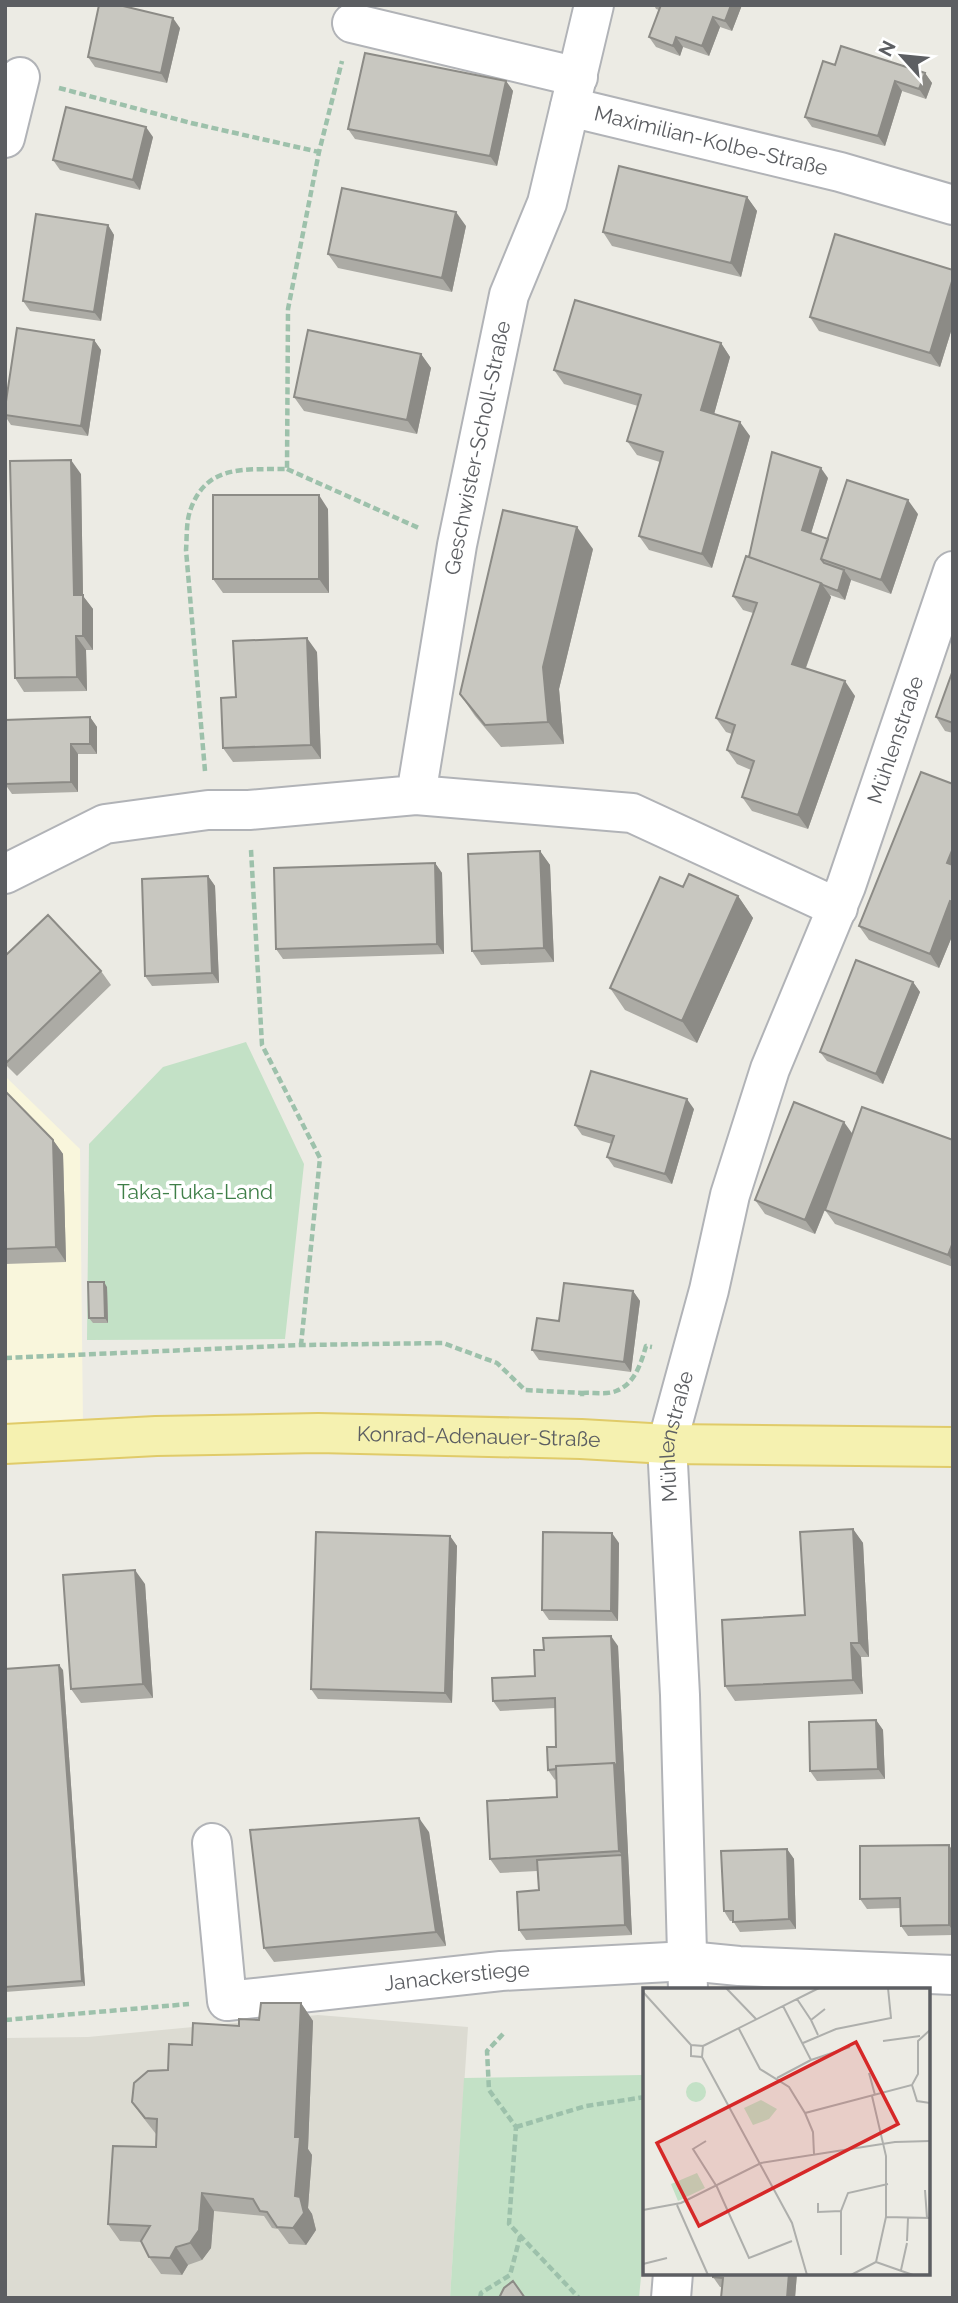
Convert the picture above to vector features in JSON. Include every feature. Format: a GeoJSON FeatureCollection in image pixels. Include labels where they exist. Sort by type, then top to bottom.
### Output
{"type":"FeatureCollection","features":[{"type":"Feature","properties":{"kind":"main road","name":"Konrad-Adenauer-Straße"},"geometry":{"type":"LineString","coordinates":[[5,1444],[156,1436],[318,1433],[667,1444],[953,1447]]}},
{"type":"Feature","properties":{"kind":"street","name":"Maximilian-Kolbe-Straße"},"geometry":{"type":"LineString","coordinates":[[594,5],[574,92],[953,205]]}},
{"type":"Feature","properties":{"kind":"street"},"geometry":{"type":"LineString","coordinates":[[352,23],[574,92]]}},
{"type":"Feature","properties":{"kind":"street"},"geometry":{"type":"LineString","coordinates":[[5,138],[20,77]]}},
{"type":"Feature","properties":{"kind":"street","name":"Geschwister-Scholl-Straße"},"geometry":{"type":"LineString","coordinates":[[416,795],[457,545],[509,296],[547,203],[574,92]]}},
{"type":"Feature","properties":{"kind":"street","name":"Mühlenstraße"},"geometry":{"type":"LineString","coordinates":[[688,1976],[680,1695],[667,1444],[693,1354],[730,1195],[770,1069],[838,908],[953,571]]}},
{"type":"Feature","properties":{"kind":"street"},"geometry":{"type":"LineString","coordinates":[[5,874],[105,824],[208,810],[249,810],[416,795],[632,813],[838,908]]}},
{"type":"Feature","properties":{"kind":"street"},"geometry":{"type":"LineString","coordinates":[[212,1843],[228,2001]]}},
{"type":"Feature","properties":{"kind":"street","name":"Janackerstiege"},"geometry":{"type":"LineString","coordinates":[[228,2001],[501,1971],[688,1976],[739,1966],[953,1975]]}},
{"type":"Feature","properties":{"kind":"street"},"geometry":{"type":"LineString","coordinates":[[671,2298],[673,2275]]}},
{"type":"Feature","properties":{"kind":"path"},"geometry":{"type":"LineString","coordinates":[[287,469],[288,309],[319,152],[352,23]]}},
{"type":"Feature","properties":{"kind":"path"},"geometry":{"type":"LineString","coordinates":[[20,77],[319,152]]}},
{"type":"Feature","properties":{"kind":"path"},"geometry":{"type":"LineString","coordinates":[[208,810],[186,550],[189,513],[198,495],[212,477],[237,470],[287,469],[457,545]]}},
{"type":"Feature","properties":{"kind":"path"},"geometry":{"type":"LineString","coordinates":[[249,810],[262,1045],[320,1157],[301,1345]]}},
{"type":"Feature","properties":{"kind":"path"},"geometry":{"type":"LineString","coordinates":[[5,1358],[301,1345],[443,1343],[497,1363],[525,1390],[582,1393],[615,1392],[631,1380],[640,1368],[646,1346],[693,1354]]}},
{"type":"Feature","properties":{"kind":"path"},"geometry":{"type":"LineString","coordinates":[[581,1440],[582,1393]]}},
{"type":"Feature","properties":{"kind":"path"},"geometry":{"type":"LineString","coordinates":[[5,2020],[228,2001]]}},
{"type":"Feature","properties":{"kind":"path"},"geometry":{"type":"LineString","coordinates":[[503,2034],[487,2051],[489,2090],[516,2127],[509,2224],[579,2298]]}},
{"type":"Feature","properties":{"kind":"path"},"geometry":{"type":"LineString","coordinates":[[516,2127],[586,2106],[643,2097]]}},
{"type":"Feature","properties":{"kind":"path"},"geometry":{"type":"LineString","coordinates":[[480,2298],[481,2293],[510,2275],[520,2236]]}},
{"type":"Feature","properties":{"kind":"shaded area"},"geometry":{"type":"Polygon","coordinates":[[[5,1076],[80,1149],[83,1426],[5,1430],[5,1076]]]}},
{"type":"Feature","properties":{"kind":"shaded area"},"geometry":{"type":"Polygon","coordinates":[[[318,2015],[468,2027],[450,2298],[5,2298],[5,2038],[88,2037],[318,2015]]]}},
{"type":"Feature","properties":{"kind":"green space","name":"Taka-Tuka-Land"},"geometry":{"type":"Polygon","coordinates":[[[246,1042],[304,1164],[285,1339],[87,1340],[89,1144],[163,1067],[246,1042]]]}},
{"type":"Feature","properties":{"kind":"green space"},"geometry":{"type":"Polygon","coordinates":[[[642,2075],[643,2255],[639,2298],[450,2298],[464,2078],[642,2075]]]}},
{"type":"Feature","properties":{"kind":"building"},"geometry":{"type":"Polygon","coordinates":[[[99,5],[119,5],[173,18],[161,73],[88,57],[99,5]]]}},
{"type":"Feature","properties":{"kind":"building"},"geometry":{"type":"Polygon","coordinates":[[[661,5],[731,5],[725,21],[713,17],[702,46],[676,37],[673,46],[649,37],[661,5]]]}},
{"type":"Feature","properties":{"kind":"building"},"geometry":{"type":"Polygon","coordinates":[[[841,46],[925,73],[919,89],[895,81],[878,136],[805,117],[823,61],[835,65],[841,46]]]}},
{"type":"Feature","properties":{"kind":"building"},"geometry":{"type":"Polygon","coordinates":[[[365,53],[506,81],[490,156],[348,129],[365,53]]]}},
{"type":"Feature","properties":{"kind":"building"},"geometry":{"type":"Polygon","coordinates":[[[66,107],[146,127],[133,180],[53,160],[66,107]]]}},
{"type":"Feature","properties":{"kind":"building"},"geometry":{"type":"Polygon","coordinates":[[[619,166],[747,197],[731,263],[603,232],[619,166]]]}},
{"type":"Feature","properties":{"kind":"building"},"geometry":{"type":"Polygon","coordinates":[[[342,188],[456,212],[442,278],[328,254],[342,188]]]}},
{"type":"Feature","properties":{"kind":"building"},"geometry":{"type":"Polygon","coordinates":[[[36,214],[108,225],[94,312],[23,301],[36,214]]]}},
{"type":"Feature","properties":{"kind":"building"},"geometry":{"type":"Polygon","coordinates":[[[835,234],[953,270],[953,278],[930,353],[810,317],[835,234]]]}},
{"type":"Feature","properties":{"kind":"building"},"geometry":{"type":"Polygon","coordinates":[[[575,300],[721,343],[701,410],[740,422],[702,554],[639,536],[663,452],[627,441],[641,395],[554,370],[575,300]]]}},
{"type":"Feature","properties":{"kind":"building"},"geometry":{"type":"Polygon","coordinates":[[[17,328],[94,340],[81,426],[5,415],[17,328]]]}},
{"type":"Feature","properties":{"kind":"building"},"geometry":{"type":"Polygon","coordinates":[[[308,330],[421,354],[407,420],[294,397],[308,330]]]}},
{"type":"Feature","properties":{"kind":"building"},"geometry":{"type":"Polygon","coordinates":[[[772,452],[821,468],[802,530],[828,539],[821,559],[824,563],[844,570],[838,591],[749,557],[772,452]]]}},
{"type":"Feature","properties":{"kind":"building"},"geometry":{"type":"Polygon","coordinates":[[[71,460],[74,595],[83,595],[83,636],[76,636],[77,677],[15,678],[10,461],[71,460]]]}},
{"type":"Feature","properties":{"kind":"building"},"geometry":{"type":"Polygon","coordinates":[[[847,480],[908,500],[881,580],[821,559],[847,480]]]}},
{"type":"Feature","properties":{"kind":"building"},"geometry":{"type":"Polygon","coordinates":[[[213,495],[319,495],[319,579],[213,579],[213,495]]]}},
{"type":"Feature","properties":{"kind":"building"},"geometry":{"type":"Polygon","coordinates":[[[503,510],[577,527],[543,667],[548,722],[485,725],[460,694],[503,510]]]}},
{"type":"Feature","properties":{"kind":"building"},"geometry":{"type":"Polygon","coordinates":[[[746,556],[821,583],[792,664],[845,681],[798,815],[742,797],[754,761],[727,750],[735,725],[716,718],[757,603],[733,596],[746,556]]]}},
{"type":"Feature","properties":{"kind":"building"},"geometry":{"type":"Polygon","coordinates":[[[307,638],[311,745],[223,748],[221,698],[236,697],[233,641],[307,638]]]}},
{"type":"Feature","properties":{"kind":"building"},"geometry":{"type":"Polygon","coordinates":[[[953,670],[953,723],[936,717],[953,670]]]}},
{"type":"Feature","properties":{"kind":"building"},"geometry":{"type":"Polygon","coordinates":[[[90,717],[90,744],[71,744],[71,782],[5,784],[5,720],[90,717]]]}},
{"type":"Feature","properties":{"kind":"building"},"geometry":{"type":"Polygon","coordinates":[[[921,772],[953,784],[953,848],[947,863],[953,865],[953,902],[950,901],[930,954],[859,926],[921,772]]]}},
{"type":"Feature","properties":{"kind":"building"},"geometry":{"type":"Polygon","coordinates":[[[540,851],[544,948],[472,951],[468,854],[540,851]]]}},
{"type":"Feature","properties":{"kind":"building"},"geometry":{"type":"Polygon","coordinates":[[[435,863],[437,944],[276,949],[274,868],[435,863]]]}},
{"type":"Feature","properties":{"kind":"building"},"geometry":{"type":"Polygon","coordinates":[[[689,874],[738,896],[682,1021],[610,988],[660,877],[683,887],[689,874]]]}},
{"type":"Feature","properties":{"kind":"building"},"geometry":{"type":"Polygon","coordinates":[[[208,876],[212,973],[145,976],[142,879],[208,876]]]}},
{"type":"Feature","properties":{"kind":"building"},"geometry":{"type":"Polygon","coordinates":[[[48,915],[101,971],[7,1062],[5,956],[48,915]]]}},
{"type":"Feature","properties":{"kind":"building"},"geometry":{"type":"Polygon","coordinates":[[[856,960],[913,982],[876,1074],[820,1052],[856,960]]]}},
{"type":"Feature","properties":{"kind":"building"},"geometry":{"type":"Polygon","coordinates":[[[591,1071],[687,1099],[665,1174],[607,1157],[614,1136],[575,1125],[591,1071]]]}},
{"type":"Feature","properties":{"kind":"building"},"geometry":{"type":"Polygon","coordinates":[[[5,1091],[53,1140],[56,1247],[5,1249],[5,1091]]]}},
{"type":"Feature","properties":{"kind":"building"},"geometry":{"type":"Polygon","coordinates":[[[794,1102],[844,1122],[805,1220],[755,1200],[794,1102]]]}},
{"type":"Feature","properties":{"kind":"building"},"geometry":{"type":"Polygon","coordinates":[[[862,1107],[953,1140],[953,1242],[948,1255],[825,1210],[862,1107]]]}},
{"type":"Feature","properties":{"kind":"building"},"geometry":{"type":"Polygon","coordinates":[[[88,1282],[104,1282],[105,1318],[89,1318],[88,1282]]]}},
{"type":"Feature","properties":{"kind":"building"},"geometry":{"type":"Polygon","coordinates":[[[564,1283],[633,1291],[624,1362],[532,1350],[537,1318],[559,1321],[564,1283]]]}},
{"type":"Feature","properties":{"kind":"building"},"geometry":{"type":"Polygon","coordinates":[[[853,1529],[859,1643],[851,1643],[853,1680],[725,1686],[722,1620],[805,1615],[800,1532],[853,1529]]]}},
{"type":"Feature","properties":{"kind":"building"},"geometry":{"type":"Polygon","coordinates":[[[316,1532],[450,1536],[445,1693],[311,1689],[316,1532]]]}},
{"type":"Feature","properties":{"kind":"building"},"geometry":{"type":"Polygon","coordinates":[[[543,1532],[612,1533],[611,1611],[542,1610],[543,1532]]]}},
{"type":"Feature","properties":{"kind":"building"},"geometry":{"type":"Polygon","coordinates":[[[135,1570],[143,1684],[71,1689],[63,1575],[135,1570]]]}},
{"type":"Feature","properties":{"kind":"building"},"geometry":{"type":"Polygon","coordinates":[[[611,1636],[617,1767],[614,1763],[556,1766],[556,1769],[548,1770],[547,1747],[556,1747],[555,1698],[493,1701],[492,1678],[535,1676],[534,1650],[544,1650],[543,1638],[611,1636]]]}},
{"type":"Feature","properties":{"kind":"building"},"geometry":{"type":"Polygon","coordinates":[[[59,1665],[82,1981],[5,1987],[5,1669],[59,1665]]]}},
{"type":"Feature","properties":{"kind":"building"},"geometry":{"type":"Polygon","coordinates":[[[876,1720],[878,1769],[810,1771],[809,1722],[876,1720]]]}},
{"type":"Feature","properties":{"kind":"building"},"geometry":{"type":"Polygon","coordinates":[[[614,1763],[619,1851],[490,1859],[487,1801],[557,1797],[556,1766],[614,1763]]]}},
{"type":"Feature","properties":{"kind":"building"},"geometry":{"type":"Polygon","coordinates":[[[419,1818],[436,1932],[264,1948],[250,1830],[419,1818]]]}},
{"type":"Feature","properties":{"kind":"building"},"geometry":{"type":"Polygon","coordinates":[[[949,1845],[949,1925],[901,1926],[900,1898],[860,1899],[860,1846],[949,1845]]]}},
{"type":"Feature","properties":{"kind":"building"},"geometry":{"type":"Polygon","coordinates":[[[787,1849],[789,1919],[733,1922],[733,1911],[724,1911],[721,1851],[787,1849]]]}},
{"type":"Feature","properties":{"kind":"building"},"geometry":{"type":"Polygon","coordinates":[[[622,1855],[625,1925],[519,1930],[517,1892],[539,1890],[537,1860],[622,1855]]]}},
{"type":"Feature","properties":{"kind":"building"},"geometry":{"type":"Polygon","coordinates":[[[261,2003],[301,2003],[295,2137],[300,2137],[295,2196],[300,2197],[304,2213],[293,2228],[277,2227],[267,2212],[260,2211],[253,2199],[202,2193],[199,2230],[190,2243],[176,2247],[170,2258],[149,2257],[141,2241],[150,2226],[108,2224],[113,2146],[156,2147],[157,2119],[145,2118],[132,2102],[134,2083],[148,2071],[168,2070],[169,2044],[192,2045],[193,2023],[239,2026],[239,2019],[259,2020],[261,2003]]]}},
{"type":"Feature","properties":{"kind":"building"},"geometry":{"type":"Polygon","coordinates":[[[789,2275],[787,2298],[721,2298],[723,2278],[713,2277],[789,2275]]]}},
{"type":"Feature","properties":{"kind":"building"},"geometry":{"type":"Polygon","coordinates":[[[513,2281],[525,2298],[499,2298],[504,2288],[513,2281]]]}}]}
